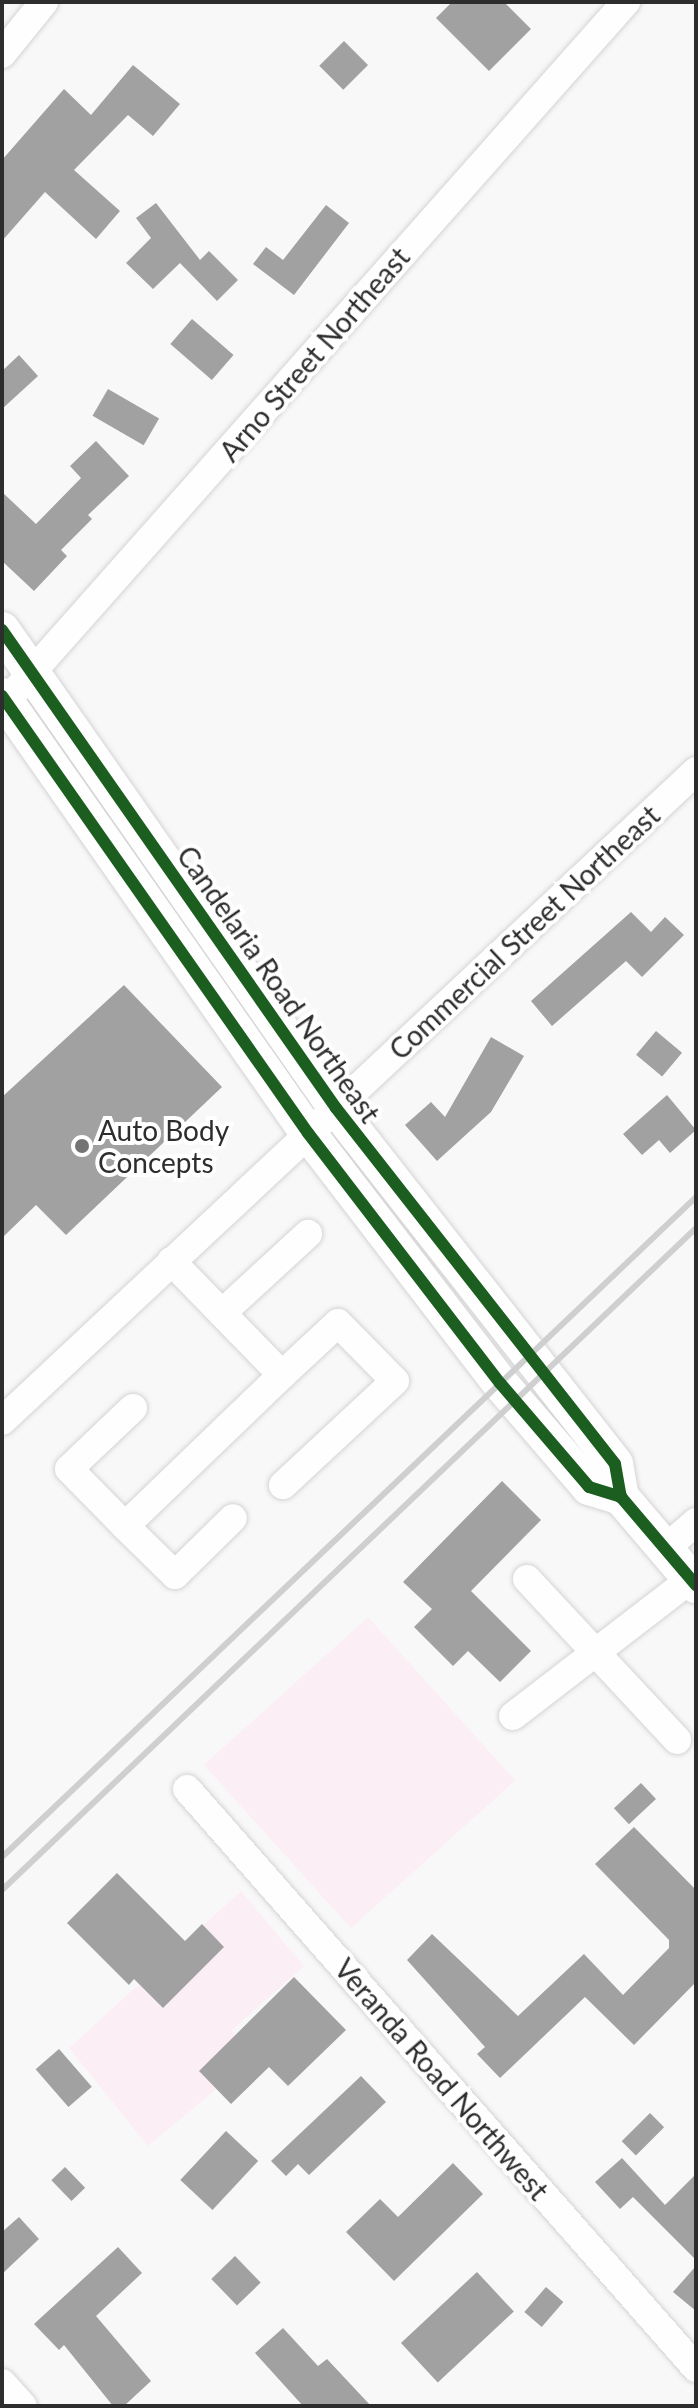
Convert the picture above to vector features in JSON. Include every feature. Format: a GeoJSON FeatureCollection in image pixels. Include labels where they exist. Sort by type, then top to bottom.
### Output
{"type":"FeatureCollection","features":[{"type":"Feature","properties":{"kind":"main road","name":"Candelaria Road Northeast"},"geometry":{"type":"LineString","coordinates":[[2,630],[336,1108],[527,1358],[615,1464],[621,1497]]}},
{"type":"Feature","properties":{"kind":"main road"},"geometry":{"type":"LineString","coordinates":[[4,701],[308,1133],[500,1383],[589,1487],[621,1497],[694,1582]]}},
{"type":"Feature","properties":{"kind":"street"},"geometry":{"type":"LineString","coordinates":[[2,54],[44,2]]}},
{"type":"Feature","properties":{"kind":"street","name":"Arno Street Northeast"},"geometry":{"type":"LineString","coordinates":[[4,701],[626,2]]}},
{"type":"Feature","properties":{"kind":"street","name":"Commercial Street Northeast"},"geometry":{"type":"LineString","coordinates":[[2,1421],[696,771]]}},
{"type":"Feature","properties":{"kind":"street"},"geometry":{"type":"LineString","coordinates":[[222,1313],[308,1234]]}},
{"type":"Feature","properties":{"kind":"street"},"geometry":{"type":"LineString","coordinates":[[171,1261],[282,1375]]}},
{"type":"Feature","properties":{"kind":"street"},"geometry":{"type":"LineString","coordinates":[[125,1526],[338,1323],[395,1381],[283,1485]]}},
{"type":"Feature","properties":{"kind":"street"},"geometry":{"type":"LineString","coordinates":[[133,1408],[69,1469],[175,1575],[233,1518]]}},
{"type":"Feature","properties":{"kind":"street"},"geometry":{"type":"LineString","coordinates":[[665,1549],[696,1522]]}},
{"type":"Feature","properties":{"kind":"street"},"geometry":{"type":"LineString","coordinates":[[527,1579],[677,1740]]}},
{"type":"Feature","properties":{"kind":"street"},"geometry":{"type":"LineString","coordinates":[[513,1716],[694,1582]]}},
{"type":"Feature","properties":{"kind":"street","name":"Veranda Road Northwest"},"geometry":{"type":"LineString","coordinates":[[187,1789],[696,2368]]}},
{"type":"Feature","properties":{"kind":"street"},"geometry":{"type":"LineString","coordinates":[[2,2383],[23,2406]]}},
{"type":"Feature","properties":{"kind":"shaded area"},"geometry":{"type":"Polygon","coordinates":[[[368,1617],[515,1780],[351,1928],[204,1765],[368,1617]]]}},
{"type":"Feature","properties":{"kind":"shaded area"},"geometry":{"type":"Polygon","coordinates":[[[241,1891],[304,1966],[232,2030],[254,2058],[148,2146],[69,2048],[241,1891]]]}},
{"type":"Feature","properties":{"kind":"building"},"geometry":{"type":"Polygon","coordinates":[[[452,2],[504,2],[531,29],[489,71],[436,18],[452,2]]]}},
{"type":"Feature","properties":{"kind":"building"},"geometry":{"type":"Polygon","coordinates":[[[344,41],[368,65],[343,90],[319,66],[344,41]]]}},
{"type":"Feature","properties":{"kind":"building"},"geometry":{"type":"Polygon","coordinates":[[[133,65],[180,104],[153,136],[128,115],[74,170],[120,211],[96,239],[45,192],[2,241],[2,160],[64,89],[91,115],[133,65]]]}},
{"type":"Feature","properties":{"kind":"building"},"geometry":{"type":"Polygon","coordinates":[[[156,203],[200,260],[209,251],[238,280],[217,301],[180,263],[153,289],[126,263],[151,238],[136,218],[156,203]]]}},
{"type":"Feature","properties":{"kind":"building"},"geometry":{"type":"Polygon","coordinates":[[[326,205],[349,223],[294,295],[253,264],[266,247],[283,260],[326,205]]]}},
{"type":"Feature","properties":{"kind":"building"},"geometry":{"type":"Polygon","coordinates":[[[192,319],[234,355],[212,380],[170,344],[192,319]]]}},
{"type":"Feature","properties":{"kind":"building"},"geometry":{"type":"Polygon","coordinates":[[[19,355],[38,376],[2,409],[2,371],[19,355]]]}},
{"type":"Feature","properties":{"kind":"building"},"geometry":{"type":"Polygon","coordinates":[[[108,389],[159,418],[144,445],[92,416],[108,389]]]}},
{"type":"Feature","properties":{"kind":"building"},"geometry":{"type":"Polygon","coordinates":[[[96,441],[129,476],[88,515],[92,519],[61,550],[67,556],[34,591],[2,561],[2,492],[36,524],[81,478],[70,466],[96,441]]]}},
{"type":"Feature","properties":{"kind":"building"},"geometry":{"type":"Polygon","coordinates":[[[631,912],[651,932],[665,917],[684,935],[642,977],[626,961],[552,1026],[531,1001],[631,912]]]}},
{"type":"Feature","properties":{"kind":"building"},"geometry":{"type":"Polygon","coordinates":[[[124,985],[222,1087],[66,1235],[36,1205],[2,1238],[2,1097],[124,985]]]}},
{"type":"Feature","properties":{"kind":"building"},"geometry":{"type":"Polygon","coordinates":[[[656,1031],[682,1053],[662,1077],[636,1055],[656,1031]]]}},
{"type":"Feature","properties":{"kind":"building"},"geometry":{"type":"Polygon","coordinates":[[[491,1037],[524,1056],[491,1112],[437,1161],[405,1125],[431,1102],[445,1117],[491,1037]]]}},
{"type":"Feature","properties":{"kind":"building"},"geometry":{"type":"Polygon","coordinates":[[[667,1095],[696,1130],[670,1153],[659,1140],[642,1155],[623,1134],[667,1095]]]}},
{"type":"Feature","properties":{"kind":"building"},"geometry":{"type":"Polygon","coordinates":[[[502,1481],[541,1520],[471,1591],[531,1651],[500,1682],[468,1651],[453,1666],[414,1627],[432,1609],[403,1582],[502,1481]]]}},
{"type":"Feature","properties":{"kind":"building"},"geometry":{"type":"Polygon","coordinates":[[[641,1783],[656,1799],[629,1824],[614,1808],[641,1783]]]}},
{"type":"Feature","properties":{"kind":"building"},"geometry":{"type":"Polygon","coordinates":[[[634,1827],[696,1890],[696,1982],[634,2045],[585,1997],[500,2078],[477,2054],[485,2047],[407,1960],[432,1934],[518,2016],[584,1954],[623,1995],[669,1948],[669,1940],[595,1864],[634,1827]]]}},
{"type":"Feature","properties":{"kind":"building"},"geometry":{"type":"Polygon","coordinates":[[[117,1873],[185,1941],[202,1924],[224,1947],[163,2008],[134,1979],[129,1985],[67,1923],[117,1873]]]}},
{"type":"Feature","properties":{"kind":"building"},"geometry":{"type":"Polygon","coordinates":[[[294,1977],[346,2030],[288,2086],[269,2067],[231,2104],[199,2071],[294,1977]]]}},
{"type":"Feature","properties":{"kind":"building"},"geometry":{"type":"Polygon","coordinates":[[[59,2049],[92,2087],[68,2107],[36,2069],[59,2049]]]}},
{"type":"Feature","properties":{"kind":"building"},"geometry":{"type":"Polygon","coordinates":[[[361,2076],[386,2102],[309,2175],[298,2164],[286,2176],[271,2161],[361,2076]]]}},
{"type":"Feature","properties":{"kind":"building"},"geometry":{"type":"Polygon","coordinates":[[[650,2113],[664,2127],[636,2155],[622,2141],[650,2113]]]}},
{"type":"Feature","properties":{"kind":"building"},"geometry":{"type":"Polygon","coordinates":[[[226,2131],[258,2161],[212,2210],[180,2180],[226,2131]]]}},
{"type":"Feature","properties":{"kind":"building"},"geometry":{"type":"Polygon","coordinates":[[[622,2158],[665,2205],[696,2174],[696,2260],[633,2197],[620,2209],[595,2182],[622,2158]]]}},
{"type":"Feature","properties":{"kind":"building"},"geometry":{"type":"Polygon","coordinates":[[[453,2163],[483,2194],[394,2281],[346,2232],[380,2199],[398,2217],[453,2163]]]}},
{"type":"Feature","properties":{"kind":"building"},"geometry":{"type":"Polygon","coordinates":[[[65,2167],[85,2188],[71,2201],[51,2180],[65,2167]]]}},
{"type":"Feature","properties":{"kind":"building"},"geometry":{"type":"Polygon","coordinates":[[[19,2217],[39,2239],[2,2274],[2,2232],[19,2217]]]}},
{"type":"Feature","properties":{"kind":"building"},"geometry":{"type":"Polygon","coordinates":[[[118,2247],[142,2273],[96,2316],[151,2381],[124,2406],[113,2406],[64,2345],[59,2350],[34,2324],[118,2247]]]}},
{"type":"Feature","properties":{"kind":"building"},"geometry":{"type":"Polygon","coordinates":[[[235,2256],[261,2283],[237,2306],[211,2279],[235,2256]]]}},
{"type":"Feature","properties":{"kind":"building"},"geometry":{"type":"Polygon","coordinates":[[[696,2266],[696,2311],[673,2292],[696,2266]]]}},
{"type":"Feature","properties":{"kind":"building"},"geometry":{"type":"Polygon","coordinates":[[[477,2272],[514,2311],[438,2382],[401,2343],[477,2272]]]}},
{"type":"Feature","properties":{"kind":"building"},"geometry":{"type":"Polygon","coordinates":[[[546,2287],[563,2302],[542,2327],[524,2312],[546,2287]]]}},
{"type":"Feature","properties":{"kind":"building"},"geometry":{"type":"Polygon","coordinates":[[[283,2328],[318,2366],[327,2359],[371,2406],[303,2406],[255,2353],[283,2328]]]}},
{"type":"Feature","properties":{"kind":"railway"},"geometry":{"type":"LineString","coordinates":[[2,1857],[696,1197]]}},
{"type":"Feature","properties":{"kind":"railway"},"geometry":{"type":"LineString","coordinates":[[2,1890],[696,1228]]}},
{"type":"Feature","properties":{"kind":"cycle path"},"geometry":{"type":"LineString","coordinates":[[2,630],[336,1108],[615,1464],[621,1497],[696,1585]]}},
{"type":"Feature","properties":{"kind":"cycle path"},"geometry":{"type":"LineString","coordinates":[[2,696],[308,1133],[500,1383],[589,1487],[621,1497]]}},
{"type":"Feature","properties":{"kind":"place","name":"Auto Body Concepts"},"geometry":{"type":"Point","coordinates":[82,1146]}}]}
